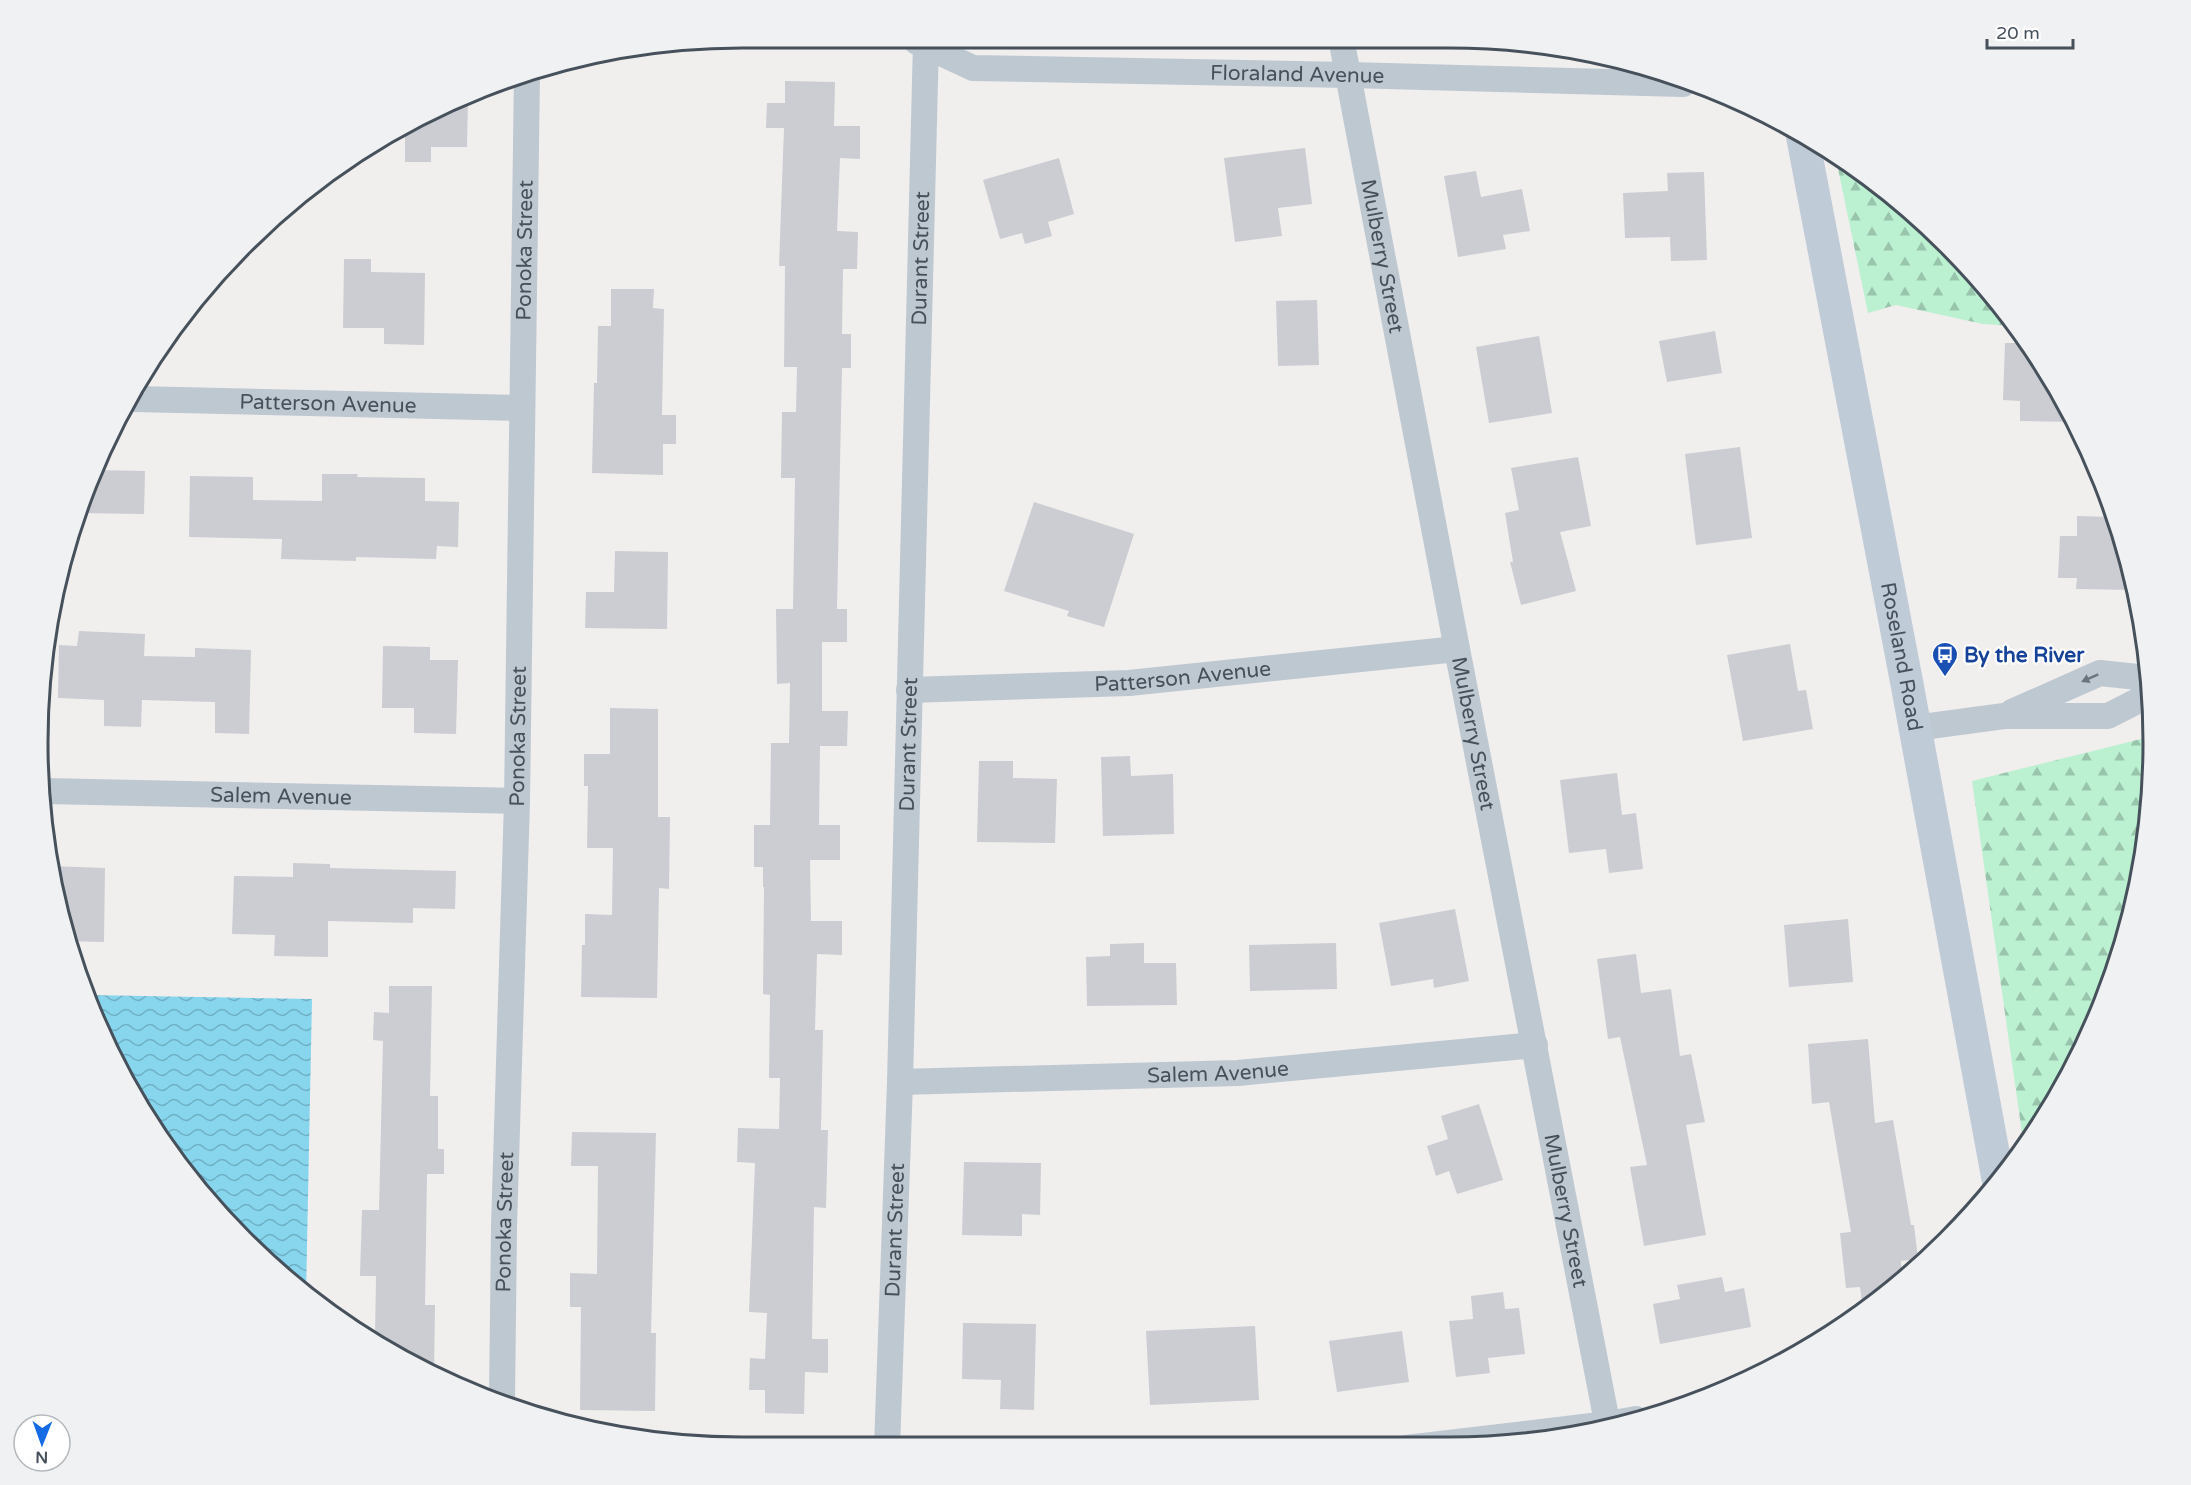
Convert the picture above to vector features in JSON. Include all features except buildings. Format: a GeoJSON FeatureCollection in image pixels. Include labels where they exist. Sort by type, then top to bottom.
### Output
{"type":"FeatureCollection","features":[{"type":"Feature","properties":{"kind":"main road","name":"Roseland Road"},"geometry":{"type":"LineString","coordinates":[[1804,146],[1996,1169]]}},
{"type":"Feature","properties":{"kind":"street","name":"Durant Street"},"geometry":{"type":"LineString","coordinates":[[887,1437],[900,1082],[923,48]]}},
{"type":"Feature","properties":{"kind":"street","name":"Floraland Avenue"},"geometry":{"type":"LineString","coordinates":[[933,48],[973,68],[1667,84]]}},
{"type":"Feature","properties":{"kind":"street","name":"Mulberry Street"},"geometry":{"type":"LineString","coordinates":[[1343,48],[1607,1418]]}},
{"type":"Feature","properties":{"kind":"street","name":"Ponoka Street"},"geometry":{"type":"LineString","coordinates":[[502,1394],[504,1227],[517,801],[527,83]]}},
{"type":"Feature","properties":{"kind":"street","name":"Patterson Avenue"},"geometry":{"type":"LineString","coordinates":[[139,399],[521,408]]}},
{"type":"Feature","properties":{"kind":"street","name":"Patterson Avenue"},"geometry":{"type":"LineString","coordinates":[[909,690],[1129,684],[1457,649]]}},
{"type":"Feature","properties":{"kind":"street"},"geometry":{"type":"LineString","coordinates":[[2004,716],[2100,673],[2140,677]]}},
{"type":"Feature","properties":{"kind":"street"},"geometry":{"type":"LineString","coordinates":[[1915,728],[2004,716],[2108,716],[2142,699]]}},
{"type":"Feature","properties":{"kind":"street","name":"Salem Avenue"},"geometry":{"type":"LineString","coordinates":[[49,790],[517,801]]}},
{"type":"Feature","properties":{"kind":"street","name":"Salem Avenue"},"geometry":{"type":"LineString","coordinates":[[900,1082],[1238,1073],[1535,1046]]}},
{"type":"Feature","properties":{"kind":"green space"},"geometry":{"type":"Polygon","coordinates":[[[1838,168],[1906,220],[1940,251],[2003,325],[1983,324],[1896,305],[1868,313],[1838,168]]]}},
{"type":"Feature","properties":{"kind":"green space"},"geometry":{"type":"Polygon","coordinates":[[[2143,739],[2142,788],[2130,878],[2106,966],[2071,1050],[2050,1090],[2022,1133],[1972,781],[2143,739]]]}},
{"type":"Feature","properties":{"kind":"water"},"geometry":{"type":"Polygon","coordinates":[[[96,995],[312,999],[306,1282],[251,1234],[192,1165],[141,1090],[120,1050],[96,995]]]}},
{"type":"Feature","properties":{"kind":"place","name":"By the River"},"geometry":{"type":"Point","coordinates":[1945,678]}}]}
